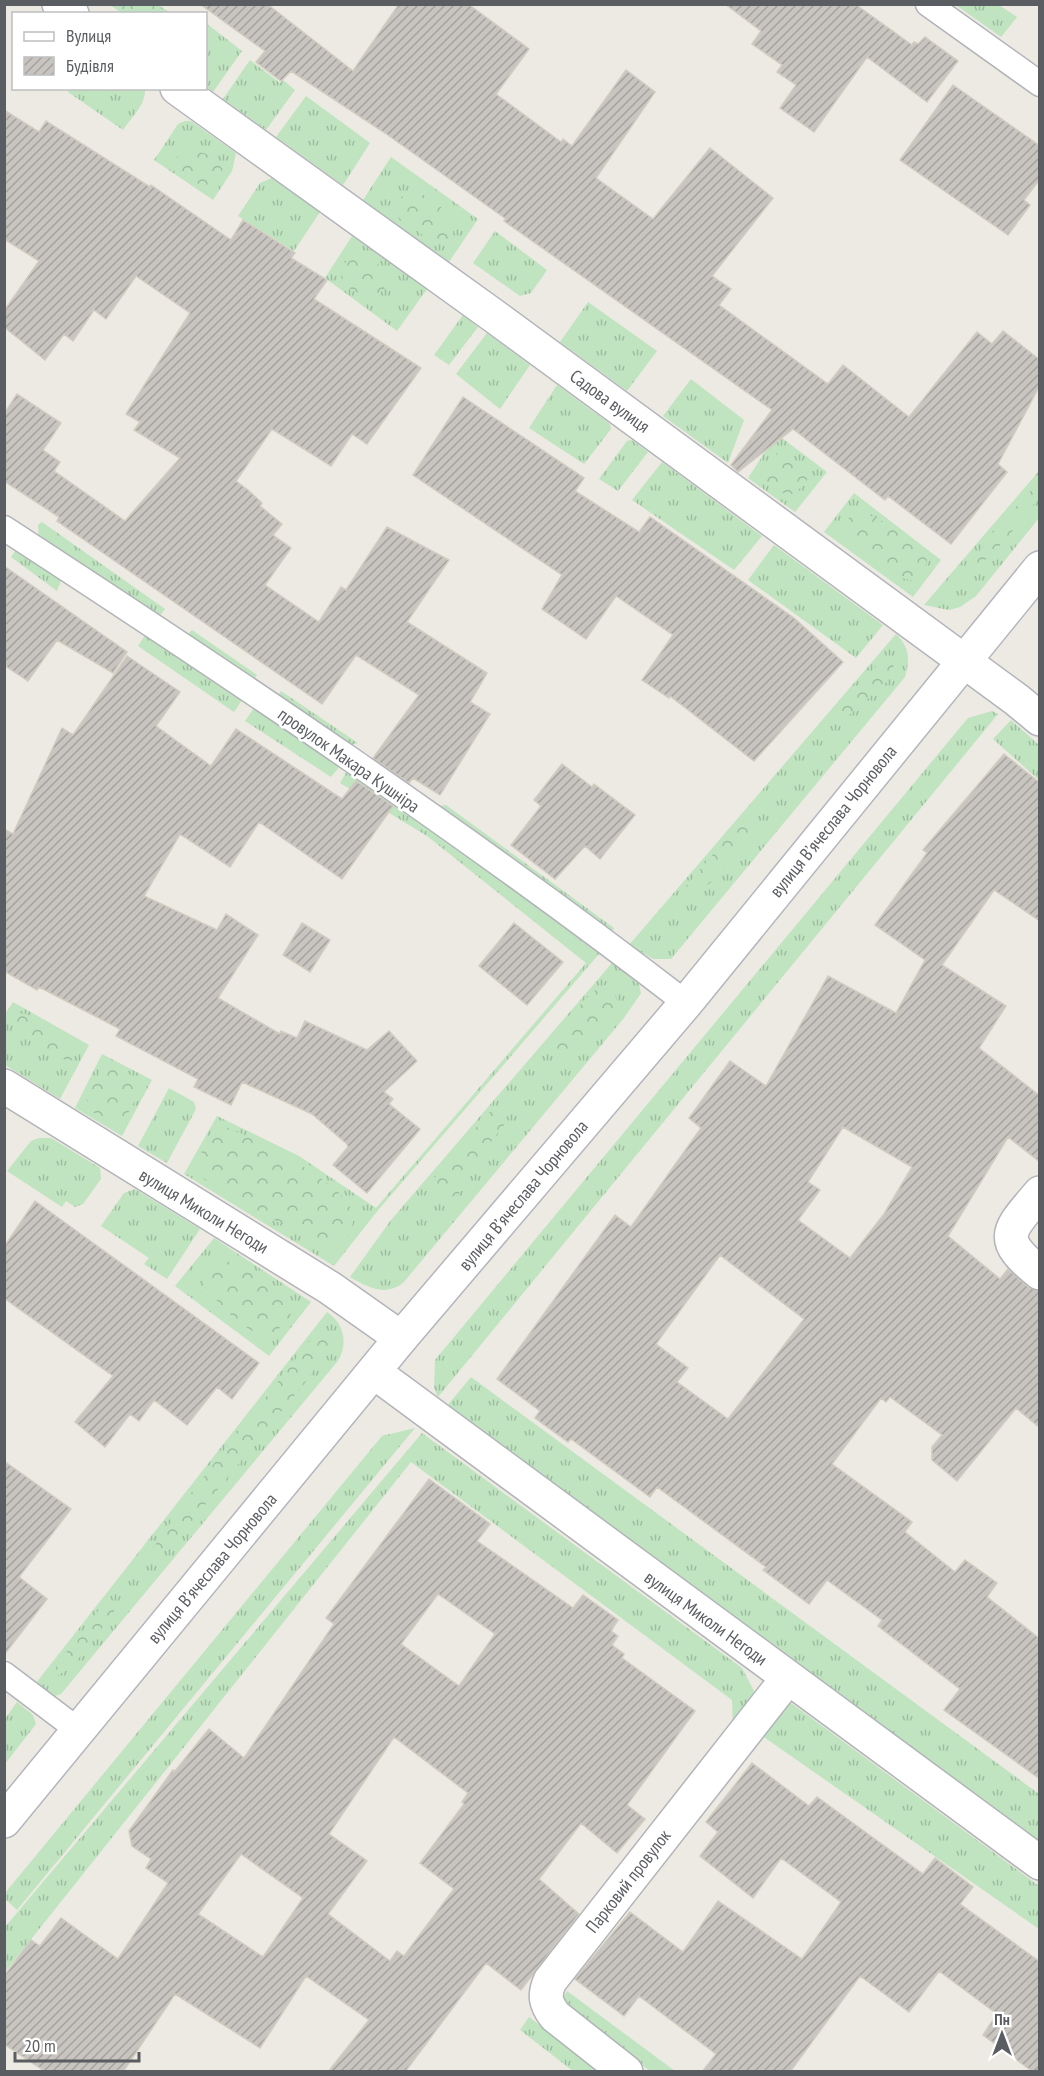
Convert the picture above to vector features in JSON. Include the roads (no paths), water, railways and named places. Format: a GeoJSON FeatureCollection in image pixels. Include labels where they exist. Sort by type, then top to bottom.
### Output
{"type":"FeatureCollection","features":[{"type":"Feature","properties":{"kind":"street","name":"Садова вулиця"},"geometry":{"type":"LineString","coordinates":[[180,90],[494,316],[1040,719]]}},
{"type":"Feature","properties":{"kind":"street","name":"вулиця Вʼячеслава Чорновола"},"geometry":{"type":"LineString","coordinates":[[4,1821],[401,1338],[686,1003],[1040,568]]}},
{"type":"Feature","properties":{"kind":"street","name":"вулиця Миколи Негоди"},"geometry":{"type":"LineString","coordinates":[[4,1086],[330,1288],[401,1338]]}},
{"type":"Feature","properties":{"kind":"street"},"geometry":{"type":"LineString","coordinates":[[1040,1193],[1016,1222],[1011,1234],[1012,1247],[1020,1257],[1040,1273]]}},
{"type":"Feature","properties":{"kind":"street","name":"вулиця Миколи Негоди"},"geometry":{"type":"LineString","coordinates":[[374,1372],[1040,1863]]}},
{"type":"Feature","properties":{"kind":"street","name":"Парковий провулок"},"geometry":{"type":"LineString","coordinates":[[626,2072],[555,2016],[546,2006],[545,1993],[550,1980],[787,1678]]}},
{"type":"Feature","properties":{"kind":"lane"},"geometry":{"type":"LineString","coordinates":[[928,4],[1040,84]]}},
{"type":"Feature","properties":{"kind":"lane","name":"провулок Макара Кушніра"},"geometry":{"type":"LineString","coordinates":[[4,528],[356,763],[615,948],[686,1003]]}},
{"type":"Feature","properties":{"kind":"lane"},"geometry":{"type":"LineString","coordinates":[[4,1674],[78,1730]]}}]}
